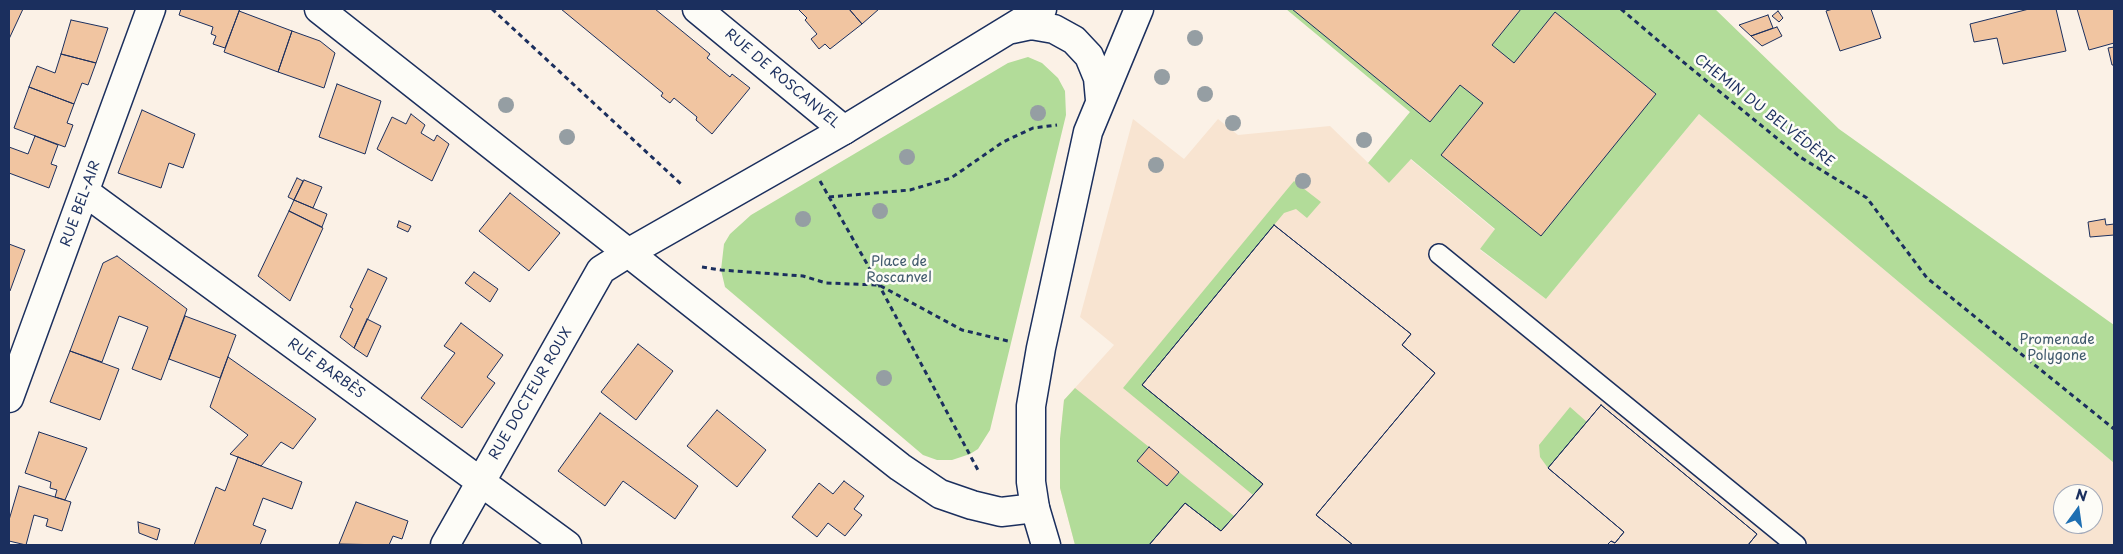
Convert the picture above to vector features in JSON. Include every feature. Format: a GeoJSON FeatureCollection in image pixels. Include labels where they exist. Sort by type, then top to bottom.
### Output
{"type":"FeatureCollection","features":[{"type":"Feature","properties":{"kind":"street","name":"RUE BEL-AIR"},"geometry":{"type":"LineString","coordinates":[[9,398],[152,9]]}},
{"type":"Feature","properties":{"kind":"street"},"geometry":{"type":"LineString","coordinates":[[318,9],[900,467],[940,494],[972,505],[1001,512],[1035,508]]}},
{"type":"Feature","properties":{"kind":"street","name":"RUE DE ROSCANVEL"},"geometry":{"type":"LineString","coordinates":[[697,9],[844,130]]}},
{"type":"Feature","properties":{"kind":"street"},"geometry":{"type":"LineString","coordinates":[[628,253],[804,154],[1042,9]]}},
{"type":"Feature","properties":{"kind":"street"},"geometry":{"type":"LineString","coordinates":[[1046,545],[1035,508],[1031,482],[1031,406],[1041,348],[1088,132],[1139,9]]}},
{"type":"Feature","properties":{"kind":"street"},"geometry":{"type":"LineString","coordinates":[[990,40],[1009,29],[1031,25],[1054,28],[1074,40],[1089,56],[1098,78],[1100,100]]}},
{"type":"Feature","properties":{"kind":"street","name":"RUE BARBÈS"},"geometry":{"type":"LineString","coordinates":[[85,192],[567,545]]}},
{"type":"Feature","properties":{"kind":"street","name":"RUE DOCTEUR ROUX"},"geometry":{"type":"LineString","coordinates":[[446,545],[601,270],[628,253]]}},
{"type":"Feature","properties":{"kind":"lane"},"geometry":{"type":"LineString","coordinates":[[1439,254],[1796,545]]}},
{"type":"Feature","properties":{"kind":"path"},"geometry":{"type":"LineString","coordinates":[[492,9],[684,186],[677,192]]}},
{"type":"Feature","properties":{"kind":"path","name":"CHEMIN DU BELVÉDÈRE"},"geometry":{"type":"LineString","coordinates":[[1621,9],[1800,157],[1866,198],[1928,278],[2114,429]]}},
{"type":"Feature","properties":{"kind":"path"},"geometry":{"type":"LineString","coordinates":[[829,197],[910,190],[951,178],[1003,142],[1033,128],[1063,124],[1088,132]]}},
{"type":"Feature","properties":{"kind":"path"},"geometry":{"type":"LineString","coordinates":[[804,154],[879,285],[1001,512]]}},
{"type":"Feature","properties":{"kind":"path"},"geometry":{"type":"LineString","coordinates":[[666,233],[699,266],[721,270],[803,276],[826,283],[879,285],[962,330],[1041,348]]}},
{"type":"Feature","properties":{"kind":"shaded area"},"geometry":{"type":"Polygon","coordinates":[[[1699,114],[2114,463],[2114,545],[1075,545],[1060,488],[1060,439],[1064,400],[1114,345],[1080,317],[1133,119],[1184,159],[1218,119],[1238,135],[1330,126],[1389,183],[1410,159],[1495,230],[1480,250],[1546,299],[1699,114]]]}},
{"type":"Feature","properties":{"kind":"green space","name":"Promenade Polygone"},"geometry":{"type":"Polygon","coordinates":[[[1286,9],[1715,9],[1839,129],[2114,325],[2114,463],[1699,114],[1546,299],[1480,249],[1495,229],[1411,159],[1389,183],[1368,163],[1410,112],[1286,9]]]}},
{"type":"Feature","properties":{"kind":"green space","name":"Place de Roscanvel"},"geometry":{"type":"Polygon","coordinates":[[[1028,57],[1042,63],[1058,78],[1065,91],[1066,115],[990,430],[978,449],[970,454],[952,460],[937,460],[923,455],[725,287],[721,270],[724,244],[730,234],[751,215],[1008,63],[1028,57]]]}},
{"type":"Feature","properties":{"kind":"green space"},"geometry":{"type":"Polygon","coordinates":[[[1294,181],[1321,202],[1307,218],[1296,209],[1284,213],[1142,385],[1263,484],[1253,495],[1123,388],[1294,181]]]}},
{"type":"Feature","properties":{"kind":"green space"},"geometry":{"type":"Polygon","coordinates":[[[1075,388],[1149,447],[1137,461],[1167,486],[1179,472],[1234,516],[1221,531],[1185,503],[1149,545],[1075,545],[1060,488],[1060,439],[1064,400],[1075,388]]]}},
{"type":"Feature","properties":{"kind":"green space"},"geometry":{"type":"Polygon","coordinates":[[[1570,407],[1587,422],[1548,468],[1540,457],[1539,445],[1570,407]]]}},
{"type":"Feature","properties":{"kind":"building"},"geometry":{"type":"Polygon","coordinates":[[[9,9],[23,9],[9,39],[9,9]]]}},
{"type":"Feature","properties":{"kind":"building"},"geometry":{"type":"Polygon","coordinates":[[[181,9],[240,9],[225,48],[213,44],[216,36],[211,34],[213,27],[179,15],[181,9]]]}},
{"type":"Feature","properties":{"kind":"building"},"geometry":{"type":"Polygon","coordinates":[[[561,9],[655,9],[710,54],[707,58],[730,77],[732,74],[750,88],[712,134],[696,120],[697,117],[674,98],[670,103],[661,96],[663,93],[561,9]]]}},
{"type":"Feature","properties":{"kind":"building"},"geometry":{"type":"Polygon","coordinates":[[[849,9],[862,24],[830,49],[825,44],[819,49],[811,39],[817,34],[805,20],[807,18],[799,10],[849,9]]]}},
{"type":"Feature","properties":{"kind":"building"},"geometry":{"type":"Polygon","coordinates":[[[849,9],[879,9],[862,24],[849,9]]]}},
{"type":"Feature","properties":{"kind":"building"},"geometry":{"type":"Polygon","coordinates":[[[1292,9],[1521,9],[1492,45],[1514,63],[1555,12],[1656,94],[1541,236],[1441,155],[1483,103],[1460,85],[1430,122],[1292,9]]]}},
{"type":"Feature","properties":{"kind":"building"},"geometry":{"type":"Polygon","coordinates":[[[1833,9],[1871,9],[1881,38],[1840,51],[1826,11],[1833,9]]]}},
{"type":"Feature","properties":{"kind":"building"},"geometry":{"type":"Polygon","coordinates":[[[2029,9],[2056,9],[2066,51],[2003,64],[1997,38],[1974,42],[1970,24],[2029,9]]]}},
{"type":"Feature","properties":{"kind":"building"},"geometry":{"type":"Polygon","coordinates":[[[2077,9],[2114,9],[2114,43],[2089,50],[2077,9]]]}},
{"type":"Feature","properties":{"kind":"building"},"geometry":{"type":"Polygon","coordinates":[[[239,11],[292,31],[278,72],[224,52],[239,11]]]}},
{"type":"Feature","properties":{"kind":"building"},"geometry":{"type":"Polygon","coordinates":[[[1778,11],[1783,18],[1779,22],[1772,16],[1778,11]]]}},
{"type":"Feature","properties":{"kind":"building"},"geometry":{"type":"Polygon","coordinates":[[[1768,15],[1773,28],[1751,36],[1739,25],[1768,15]]]}},
{"type":"Feature","properties":{"kind":"building"},"geometry":{"type":"Polygon","coordinates":[[[71,20],[108,28],[96,63],[61,54],[71,20]]]}},
{"type":"Feature","properties":{"kind":"building"},"geometry":{"type":"Polygon","coordinates":[[[1777,27],[1782,36],[1762,46],[1751,36],[1777,27]]]}},
{"type":"Feature","properties":{"kind":"building"},"geometry":{"type":"Polygon","coordinates":[[[292,31],[320,41],[335,53],[324,88],[278,72],[292,31]]]}},
{"type":"Feature","properties":{"kind":"building"},"geometry":{"type":"Polygon","coordinates":[[[2114,47],[2114,65],[2112,65],[2108,48],[2114,47]]]}},
{"type":"Feature","properties":{"kind":"building"},"geometry":{"type":"Polygon","coordinates":[[[61,54],[96,63],[88,85],[82,83],[74,104],[29,87],[37,66],[55,73],[61,54]]]}},
{"type":"Feature","properties":{"kind":"building"},"geometry":{"type":"Polygon","coordinates":[[[337,84],[381,101],[365,154],[319,137],[337,84]]]}},
{"type":"Feature","properties":{"kind":"building"},"geometry":{"type":"Polygon","coordinates":[[[29,87],[74,104],[67,123],[73,125],[65,147],[14,128],[29,87]]]}},
{"type":"Feature","properties":{"kind":"building"},"geometry":{"type":"Polygon","coordinates":[[[142,110],[195,134],[183,168],[169,163],[161,188],[118,173],[142,110]]]}},
{"type":"Feature","properties":{"kind":"building"},"geometry":{"type":"Polygon","coordinates":[[[411,114],[425,125],[421,133],[434,141],[437,135],[449,144],[432,181],[377,149],[392,117],[406,124],[411,114]]]}},
{"type":"Feature","properties":{"kind":"building"},"geometry":{"type":"Polygon","coordinates":[[[35,136],[58,145],[51,164],[57,166],[49,188],[9,173],[9,147],[28,154],[35,136]]]}},
{"type":"Feature","properties":{"kind":"building"},"geometry":{"type":"Polygon","coordinates":[[[297,178],[303,181],[294,200],[288,197],[297,178]]]}},
{"type":"Feature","properties":{"kind":"building"},"geometry":{"type":"Polygon","coordinates":[[[304,180],[322,187],[313,208],[294,200],[304,180]]]}},
{"type":"Feature","properties":{"kind":"building"},"geometry":{"type":"Polygon","coordinates":[[[510,193],[560,233],[529,271],[479,231],[510,193]]]}},
{"type":"Feature","properties":{"kind":"building"},"geometry":{"type":"Polygon","coordinates":[[[294,200],[327,214],[322,227],[289,211],[294,200]]]}},
{"type":"Feature","properties":{"kind":"building"},"geometry":{"type":"Polygon","coordinates":[[[289,211],[323,228],[290,301],[258,276],[289,211]]]}},
{"type":"Feature","properties":{"kind":"building"},"geometry":{"type":"Polygon","coordinates":[[[2105,219],[2106,225],[2114,224],[2114,235],[2090,237],[2088,222],[2105,219]]]}},
{"type":"Feature","properties":{"kind":"building"},"geometry":{"type":"Polygon","coordinates":[[[399,221],[411,226],[408,232],[397,227],[399,221]]]}},
{"type":"Feature","properties":{"kind":"building"},"geometry":{"type":"Polygon","coordinates":[[[1274,225],[1411,334],[1402,345],[1435,373],[1316,515],[1353,545],[1149,545],[1185,503],[1221,531],[1263,484],[1142,385],[1274,225]]]}},
{"type":"Feature","properties":{"kind":"building"},"geometry":{"type":"Polygon","coordinates":[[[1274,225],[1411,334],[1402,345],[1435,373],[1316,515],[1353,545],[1149,545],[1185,503],[1221,531],[1263,484],[1142,385],[1274,225]]]}},
{"type":"Feature","properties":{"kind":"building"},"geometry":{"type":"Polygon","coordinates":[[[9,244],[25,250],[10,291],[9,291],[9,244]]]}},
{"type":"Feature","properties":{"kind":"building"},"geometry":{"type":"Polygon","coordinates":[[[117,256],[187,309],[161,380],[132,369],[148,327],[119,316],[102,362],[70,351],[103,263],[117,256]]]}},
{"type":"Feature","properties":{"kind":"building"},"geometry":{"type":"Polygon","coordinates":[[[368,269],[387,278],[354,348],[340,337],[353,309],[350,307],[368,269]]]}},
{"type":"Feature","properties":{"kind":"building"},"geometry":{"type":"Polygon","coordinates":[[[474,272],[498,289],[490,302],[465,283],[474,272]]]}},
{"type":"Feature","properties":{"kind":"building"},"geometry":{"type":"Polygon","coordinates":[[[185,316],[236,335],[220,378],[169,359],[185,316]]]}},
{"type":"Feature","properties":{"kind":"building"},"geometry":{"type":"Polygon","coordinates":[[[367,319],[381,326],[367,357],[354,348],[367,319]]]}},
{"type":"Feature","properties":{"kind":"building"},"geometry":{"type":"Polygon","coordinates":[[[461,323],[503,355],[487,377],[495,383],[462,428],[421,398],[455,353],[444,346],[461,323]]]}},
{"type":"Feature","properties":{"kind":"building"},"geometry":{"type":"Polygon","coordinates":[[[638,344],[673,371],[636,420],[601,392],[638,344]]]}},
{"type":"Feature","properties":{"kind":"building"},"geometry":{"type":"Polygon","coordinates":[[[70,351],[119,369],[100,420],[50,402],[70,351]]]}},
{"type":"Feature","properties":{"kind":"building"},"geometry":{"type":"Polygon","coordinates":[[[228,357],[316,419],[293,449],[281,442],[261,466],[230,454],[248,435],[210,407],[228,357]]]}},
{"type":"Feature","properties":{"kind":"building"},"geometry":{"type":"Polygon","coordinates":[[[1601,405],[1757,534],[1748,545],[1607,545],[1611,541],[1615,543],[1624,532],[1548,468],[1601,405]]]}},
{"type":"Feature","properties":{"kind":"building"},"geometry":{"type":"Polygon","coordinates":[[[1601,405],[1757,534],[1748,545],[1607,545],[1611,541],[1615,543],[1624,532],[1548,468],[1601,405]]]}},
{"type":"Feature","properties":{"kind":"building"},"geometry":{"type":"Polygon","coordinates":[[[717,410],[766,450],[737,487],[687,446],[717,410]]]}},
{"type":"Feature","properties":{"kind":"building"},"geometry":{"type":"Polygon","coordinates":[[[600,413],[698,486],[675,519],[623,481],[605,506],[558,471],[600,413]]]}},
{"type":"Feature","properties":{"kind":"building"},"geometry":{"type":"Polygon","coordinates":[[[39,432],[87,448],[65,500],[55,497],[57,490],[50,488],[51,482],[25,473],[39,432]]]}},
{"type":"Feature","properties":{"kind":"building"},"geometry":{"type":"Polygon","coordinates":[[[1149,447],[1179,472],[1167,486],[1137,461],[1149,447]]]}},
{"type":"Feature","properties":{"kind":"building"},"geometry":{"type":"Polygon","coordinates":[[[238,457],[302,482],[292,509],[263,498],[253,525],[266,530],[260,545],[194,545],[216,487],[225,491],[238,457]]]}},
{"type":"Feature","properties":{"kind":"building"},"geometry":{"type":"Polygon","coordinates":[[[844,481],[864,496],[854,509],[862,515],[845,536],[828,523],[817,537],[792,517],[819,483],[833,494],[844,481]]]}},
{"type":"Feature","properties":{"kind":"building"},"geometry":{"type":"Polygon","coordinates":[[[19,486],[71,502],[62,531],[46,526],[48,519],[34,515],[26,545],[9,541],[9,520],[19,486]]]}},
{"type":"Feature","properties":{"kind":"building"},"geometry":{"type":"Polygon","coordinates":[[[356,502],[408,521],[402,539],[393,536],[389,545],[339,544],[356,502]]]}},
{"type":"Feature","properties":{"kind":"building"},"geometry":{"type":"Polygon","coordinates":[[[138,522],[160,529],[157,540],[139,533],[138,522]]]}}]}
